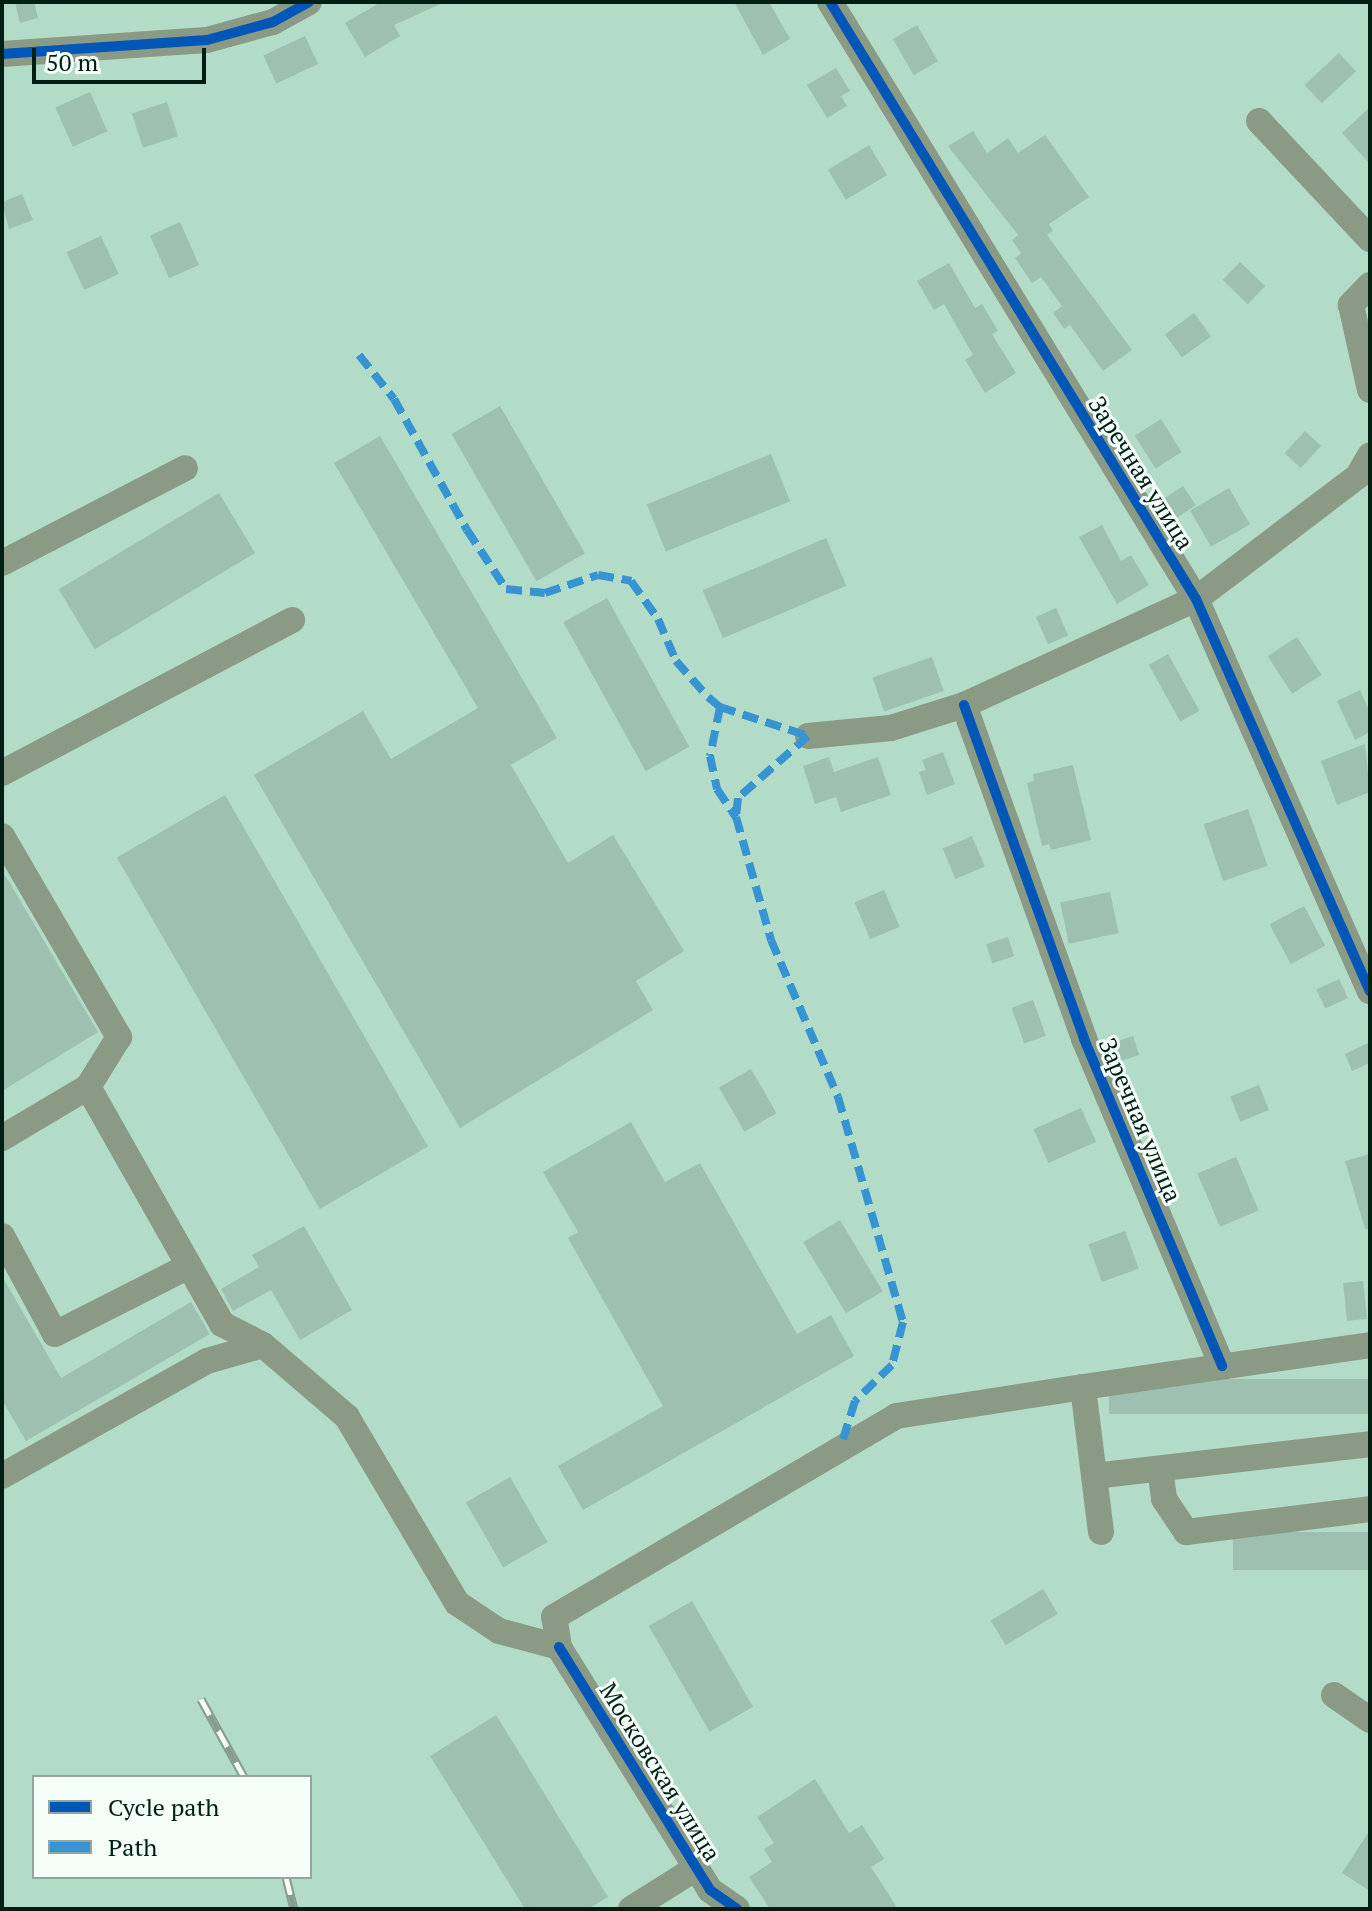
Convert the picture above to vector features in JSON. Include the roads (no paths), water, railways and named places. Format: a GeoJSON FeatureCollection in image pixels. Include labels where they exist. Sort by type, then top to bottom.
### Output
{"type":"FeatureCollection","features":[{"type":"Feature","properties":{"kind":"street"},"geometry":{"type":"LineString","coordinates":[[2,54],[207,40],[273,22],[309,2]]}},
{"type":"Feature","properties":{"kind":"street","name":"Заречная улица"},"geometry":{"type":"LineString","coordinates":[[830,2],[941,192],[1196,599],[1370,991]]}},
{"type":"Feature","properties":{"kind":"street"},"geometry":{"type":"LineString","coordinates":[[1259,121],[1370,239]]}},
{"type":"Feature","properties":{"kind":"street"},"geometry":{"type":"LineString","coordinates":[[1370,285],[1351,305],[1370,390]]}},
{"type":"Feature","properties":{"kind":"street"},"geometry":{"type":"LineString","coordinates":[[808,736],[891,728],[964,705],[1196,599],[1358,476],[1370,455]]}},
{"type":"Feature","properties":{"kind":"street"},"geometry":{"type":"LineString","coordinates":[[2,563],[185,468]]}},
{"type":"Feature","properties":{"kind":"street"},"geometry":{"type":"LineString","coordinates":[[2,773],[292,620]]}},
{"type":"Feature","properties":{"kind":"street","name":"Заречная улица"},"geometry":{"type":"LineString","coordinates":[[964,705],[1084,1039],[1222,1366]]}},
{"type":"Feature","properties":{"kind":"street"},"geometry":{"type":"LineString","coordinates":[[2,836],[119,1037],[88,1087],[2,1138]]}},
{"type":"Feature","properties":{"kind":"street"},"geometry":{"type":"LineString","coordinates":[[88,1087],[222,1324],[263,1345],[347,1417],[457,1603],[499,1631],[559,1647],[554,1617],[896,1416],[1370,1345]]}},
{"type":"Feature","properties":{"kind":"street"},"geometry":{"type":"LineString","coordinates":[[2,1236],[55,1334],[189,1266]]}},
{"type":"Feature","properties":{"kind":"street"},"geometry":{"type":"LineString","coordinates":[[2,1476],[207,1361],[263,1345]]}},
{"type":"Feature","properties":{"kind":"street"},"geometry":{"type":"LineString","coordinates":[[1083,1387],[1101,1532]]}},
{"type":"Feature","properties":{"kind":"street"},"geometry":{"type":"LineString","coordinates":[[1094,1476],[1370,1444]]}},
{"type":"Feature","properties":{"kind":"street"},"geometry":{"type":"LineString","coordinates":[[1160,1469],[1164,1499],[1186,1532],[1370,1509]]}},
{"type":"Feature","properties":{"kind":"street","name":"Московская улица"},"geometry":{"type":"LineString","coordinates":[[559,1647],[710,1890],[737,1909]]}},
{"type":"Feature","properties":{"kind":"street"},"geometry":{"type":"LineString","coordinates":[[1334,1695],[1370,1720]]}},
{"type":"Feature","properties":{"kind":"street"},"geometry":{"type":"LineString","coordinates":[[631,1909],[696,1868]]}},
{"type":"Feature","properties":{"kind":"railway"},"geometry":{"type":"LineString","coordinates":[[201,1699],[243,1775]]}},
{"type":"Feature","properties":{"kind":"railway"},"geometry":{"type":"LineString","coordinates":[[286,1879],[294,1909]]}}]}
